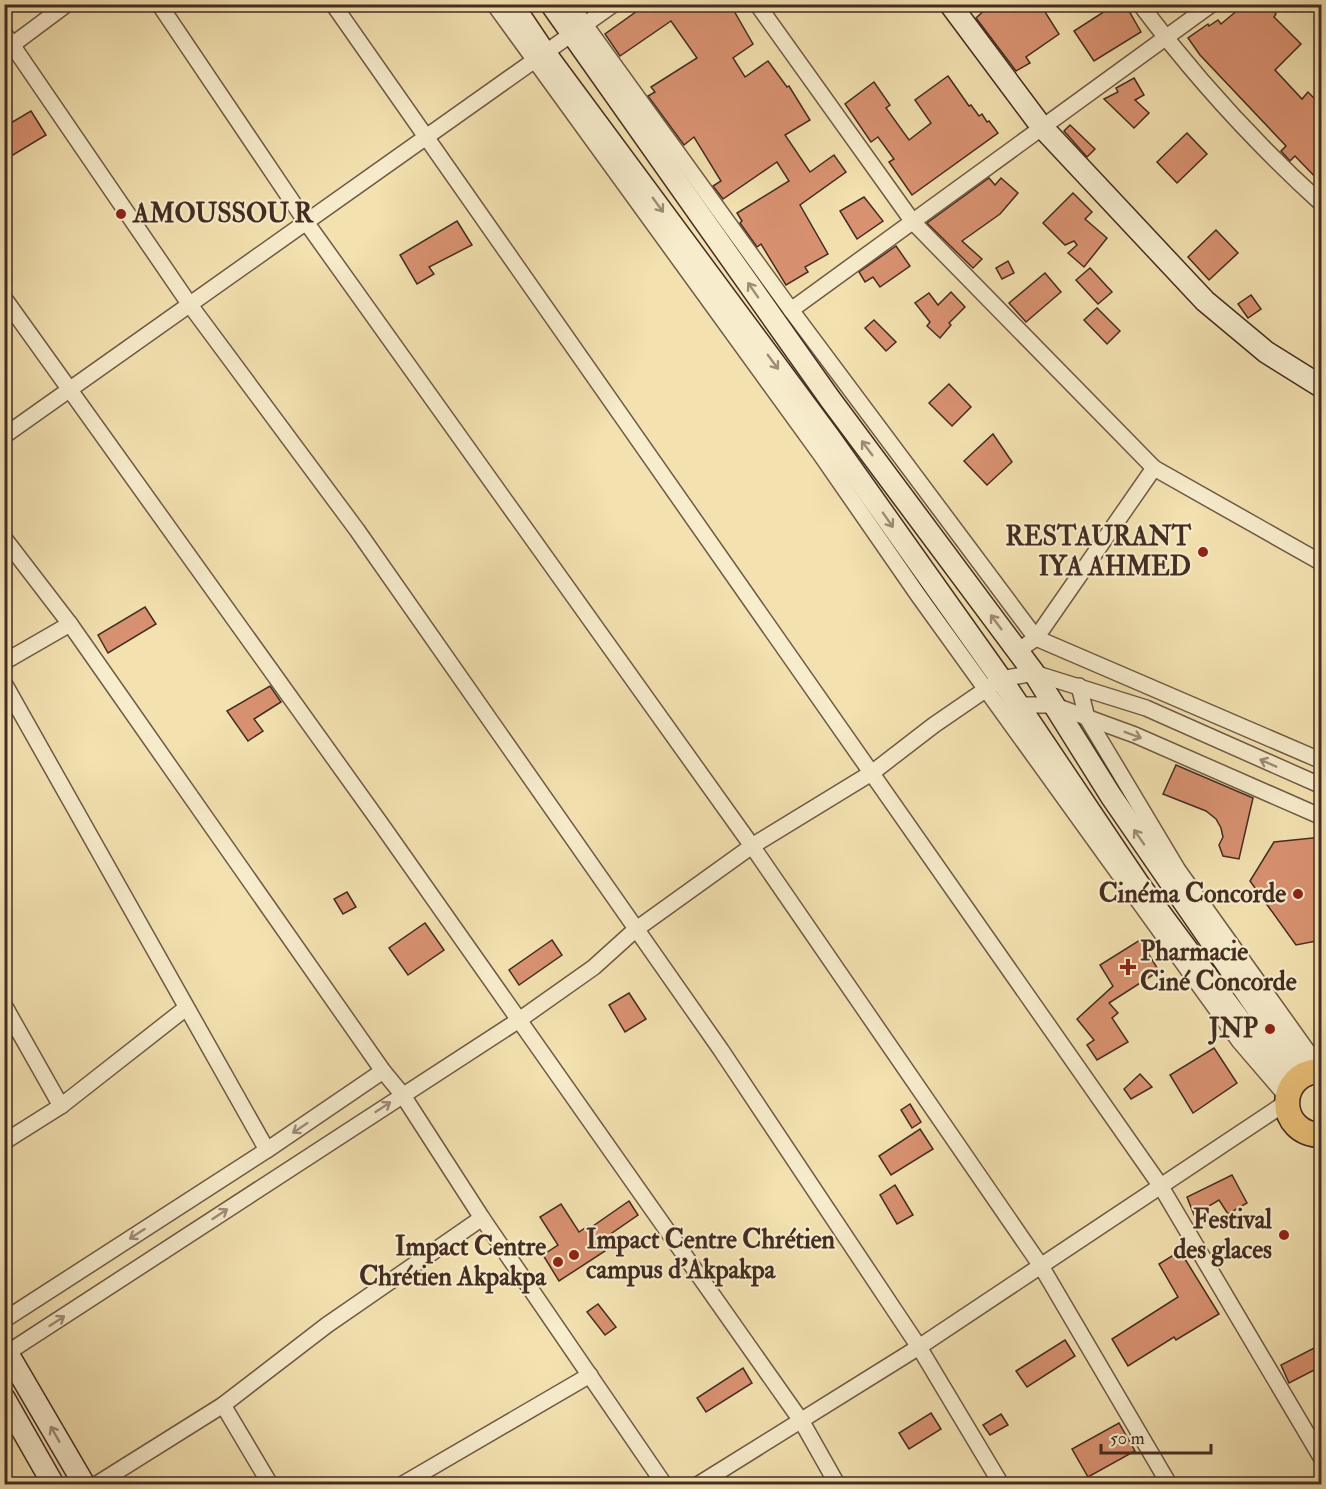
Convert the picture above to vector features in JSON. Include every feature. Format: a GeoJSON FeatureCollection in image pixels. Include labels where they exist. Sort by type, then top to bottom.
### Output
{"type":"FeatureCollection","features":[{"type":"Feature","properties":{"kind":"main road"},"geometry":{"type":"LineString","coordinates":[[1305,1079],[1292,1120],[1314,1134],[1322,1153]]}},
{"type":"Feature","properties":{"kind":"street"},"geometry":{"type":"LineString","coordinates":[[67,4],[7,42],[190,305],[357,530],[634,930],[721,1050],[919,1347],[1001,1485]]}},
{"type":"Feature","properties":{"kind":"street"},"geometry":{"type":"LineString","coordinates":[[159,4],[306,222],[752,846],[1041,1266],[1169,1485]]}},
{"type":"Feature","properties":{"kind":"street"},"geometry":{"type":"LineString","coordinates":[[333,4],[425,138],[873,772],[1160,1185],[1322,1460]]}},
{"type":"Feature","properties":{"kind":"street"},"geometry":{"type":"LineString","coordinates":[[494,4],[540,57],[830,438],[994,684],[1240,1042],[1305,1079]]}},
{"type":"Feature","properties":{"kind":"street"},"geometry":{"type":"LineString","coordinates":[[512,4],[540,57]]}},
{"type":"Feature","properties":{"kind":"street"},"geometry":{"type":"LineString","coordinates":[[550,4],[578,30],[1036,638],[1322,761]]}},
{"type":"Feature","properties":{"kind":"street"},"geometry":{"type":"LineString","coordinates":[[570,4],[578,30],[830,399],[1034,673],[1117,806],[1305,1079]]}},
{"type":"Feature","properties":{"kind":"street"},"geometry":{"type":"LineString","coordinates":[[4,436],[614,4]]}},
{"type":"Feature","properties":{"kind":"street"},"geometry":{"type":"LineString","coordinates":[[757,4],[913,222],[1154,468],[1322,563]]}},
{"type":"Feature","properties":{"kind":"street"},"geometry":{"type":"LineString","coordinates":[[950,4],[1041,126],[1205,301],[1266,352],[1322,387]]}},
{"type":"Feature","properties":{"kind":"street"},"geometry":{"type":"LineString","coordinates":[[1140,4],[1165,38],[1269,153],[1322,204]]}},
{"type":"Feature","properties":{"kind":"street"},"geometry":{"type":"LineString","coordinates":[[791,310],[1041,126],[1212,4]]}},
{"type":"Feature","properties":{"kind":"street"},"geometry":{"type":"LineString","coordinates":[[4,298],[519,1020],[802,1422],[837,1485]]}},
{"type":"Feature","properties":{"kind":"street"},"geometry":{"type":"LineString","coordinates":[[1018,651],[1036,638],[1154,468]]}},
{"type":"Feature","properties":{"kind":"street"},"geometry":{"type":"LineString","coordinates":[[4,538],[70,624],[383,1071],[402,1094],[482,1218],[664,1485]]}},
{"type":"Feature","properties":{"kind":"street"},"geometry":{"type":"LineString","coordinates":[[4,662],[70,624]]}},
{"type":"Feature","properties":{"kind":"street"},"geometry":{"type":"LineString","coordinates":[[84,1485],[6,1352],[519,1020],[594,967],[634,930],[752,846],[873,772],[934,725],[994,684],[1034,673],[1079,686],[1146,708],[1322,786]]}},
{"type":"Feature","properties":{"kind":"street"},"geometry":{"type":"LineString","coordinates":[[4,683],[267,1150]]}},
{"type":"Feature","properties":{"kind":"street"},"geometry":{"type":"LineString","coordinates":[[994,684],[1017,705],[1140,886],[1305,1079]]}},
{"type":"Feature","properties":{"kind":"street"},"geometry":{"type":"LineString","coordinates":[[1079,686],[1087,718],[1305,1079]]}},
{"type":"Feature","properties":{"kind":"street"},"geometry":{"type":"LineString","coordinates":[[1017,705],[1053,705],[1135,735],[1322,817]]}},
{"type":"Feature","properties":{"kind":"street"},"geometry":{"type":"LineString","coordinates":[[4,1005],[61,1106]]}},
{"type":"Feature","properties":{"kind":"street"},"geometry":{"type":"LineString","coordinates":[[4,1142],[61,1106],[186,1008]]}},
{"type":"Feature","properties":{"kind":"street"},"geometry":{"type":"LineString","coordinates":[[4,1320],[267,1150],[383,1071]]}},
{"type":"Feature","properties":{"kind":"street"},"geometry":{"type":"LineString","coordinates":[[699,1485],[802,1422],[1041,1266],[1160,1185],[1305,1079]]}},
{"type":"Feature","properties":{"kind":"street"},"geometry":{"type":"LineString","coordinates":[[97,1485],[224,1405],[327,1325],[482,1218]]}},
{"type":"Feature","properties":{"kind":"street"},"geometry":{"type":"LineString","coordinates":[[403,1485],[590,1375]]}},
{"type":"Feature","properties":{"kind":"street"},"geometry":{"type":"LineString","coordinates":[[4,1398],[53,1485]]}},
{"type":"Feature","properties":{"kind":"street"},"geometry":{"type":"LineString","coordinates":[[224,1405],[270,1485]]}},
{"type":"Feature","properties":{"kind":"building"},"geometry":{"type":"Polygon","coordinates":[[[647,4],[730,4],[753,44],[733,58],[745,77],[768,61],[787,87],[789,86],[810,120],[785,135],[810,172],[834,155],[846,172],[800,205],[828,254],[805,267],[808,272],[786,285],[761,244],[757,247],[740,223],[742,221],[737,213],[789,181],[777,162],[723,199],[713,186],[721,181],[694,137],[684,145],[648,96],[655,92],[651,87],[697,58],[671,21],[620,56],[605,34],[647,4]]]}},
{"type":"Feature","properties":{"kind":"building"},"geometry":{"type":"Polygon","coordinates":[[[991,4],[1040,4],[1059,34],[1026,57],[1030,63],[1016,71],[976,18],[991,4]]]}},
{"type":"Feature","properties":{"kind":"building"},"geometry":{"type":"Polygon","coordinates":[[[1116,4],[1125,4],[1141,32],[1094,61],[1074,31],[1116,4]]]}},
{"type":"Feature","properties":{"kind":"building"},"geometry":{"type":"Polygon","coordinates":[[[1245,4],[1271,4],[1276,14],[1274,17],[1301,44],[1275,70],[1302,99],[1308,92],[1322,106],[1322,184],[1295,156],[1290,161],[1281,151],[1286,146],[1200,55],[1188,38],[1208,24],[1209,26],[1218,20],[1221,24],[1245,4]]]}},
{"type":"Feature","properties":{"kind":"building"},"geometry":{"type":"Polygon","coordinates":[[[948,76],[969,106],[971,105],[979,116],[982,114],[998,133],[912,195],[889,162],[894,159],[878,137],[871,142],[845,104],[874,82],[890,105],[886,108],[909,140],[931,123],[915,100],[948,76]]]}},
{"type":"Feature","properties":{"kind":"building"},"geometry":{"type":"Polygon","coordinates":[[[1134,78],[1144,95],[1135,100],[1149,113],[1134,128],[1104,99],[1118,92],[1116,88],[1134,78]]]}},
{"type":"Feature","properties":{"kind":"building"},"geometry":{"type":"Polygon","coordinates":[[[31,111],[46,135],[8,158],[4,151],[4,127],[31,111]]]}},
{"type":"Feature","properties":{"kind":"building"},"geometry":{"type":"Polygon","coordinates":[[[1070,125],[1095,149],[1087,157],[1064,131],[1070,125]]]}},
{"type":"Feature","properties":{"kind":"building"},"geometry":{"type":"Polygon","coordinates":[[[1187,133],[1207,154],[1177,183],[1157,162],[1187,133]]]}},
{"type":"Feature","properties":{"kind":"building"},"geometry":{"type":"Polygon","coordinates":[[[989,178],[995,185],[1001,178],[1018,193],[1000,214],[962,241],[982,259],[973,268],[927,223],[989,178]]]}},
{"type":"Feature","properties":{"kind":"building"},"geometry":{"type":"Polygon","coordinates":[[[1073,193],[1092,212],[1085,219],[1107,238],[1084,267],[1068,253],[1077,245],[1074,241],[1065,245],[1043,223],[1073,193]]]}},
{"type":"Feature","properties":{"kind":"building"},"geometry":{"type":"Polygon","coordinates":[[[864,197],[883,221],[857,239],[840,211],[864,197]]]}},
{"type":"Feature","properties":{"kind":"building"},"geometry":{"type":"Polygon","coordinates":[[[457,221],[472,245],[429,267],[434,274],[417,284],[400,255],[457,221]]]}},
{"type":"Feature","properties":{"kind":"building"},"geometry":{"type":"Polygon","coordinates":[[[1216,230],[1238,253],[1209,280],[1188,257],[1216,230]]]}},
{"type":"Feature","properties":{"kind":"building"},"geometry":{"type":"Polygon","coordinates":[[[896,246],[910,266],[880,287],[873,277],[865,282],[859,272],[896,246]]]}},
{"type":"Feature","properties":{"kind":"building"},"geometry":{"type":"Polygon","coordinates":[[[1008,261],[1014,273],[1002,279],[996,268],[1008,261]]]}},
{"type":"Feature","properties":{"kind":"building"},"geometry":{"type":"Polygon","coordinates":[[[1090,268],[1112,292],[1098,304],[1076,280],[1090,268]]]}},
{"type":"Feature","properties":{"kind":"building"},"geometry":{"type":"Polygon","coordinates":[[[1045,273],[1061,292],[1026,322],[1009,303],[1045,273]]]}},
{"type":"Feature","properties":{"kind":"building"},"geometry":{"type":"Polygon","coordinates":[[[951,292],[965,307],[949,323],[951,325],[940,338],[927,326],[930,322],[915,303],[929,293],[938,305],[951,292]]]}},
{"type":"Feature","properties":{"kind":"building"},"geometry":{"type":"Polygon","coordinates":[[[1251,295],[1261,309],[1248,318],[1238,304],[1251,295]]]}},
{"type":"Feature","properties":{"kind":"building"},"geometry":{"type":"Polygon","coordinates":[[[1097,308],[1120,331],[1107,344],[1084,320],[1097,308]]]}},
{"type":"Feature","properties":{"kind":"building"},"geometry":{"type":"Polygon","coordinates":[[[874,320],[896,342],[886,351],[865,328],[874,320]]]}},
{"type":"Feature","properties":{"kind":"building"},"geometry":{"type":"Polygon","coordinates":[[[949,384],[971,407],[952,426],[929,403],[949,384]]]}},
{"type":"Feature","properties":{"kind":"building"},"geometry":{"type":"Polygon","coordinates":[[[993,434],[1012,462],[987,485],[964,461],[993,434]]]}},
{"type":"Feature","properties":{"kind":"building"},"geometry":{"type":"Polygon","coordinates":[[[145,607],[156,624],[108,653],[98,635],[145,607]]]}},
{"type":"Feature","properties":{"kind":"building"},"geometry":{"type":"Polygon","coordinates":[[[270,686],[281,702],[254,719],[263,731],[248,741],[227,711],[270,686]]]}},
{"type":"Feature","properties":{"kind":"building"},"geometry":{"type":"Polygon","coordinates":[[[1176,765],[1253,798],[1239,859],[1223,856],[1219,845],[1223,837],[1216,819],[1206,811],[1163,794],[1176,765]]]}},
{"type":"Feature","properties":{"kind":"building"},"geometry":{"type":"Polygon","coordinates":[[[1322,837],[1322,940],[1296,945],[1250,881],[1274,842],[1322,837]]]}},
{"type":"Feature","properties":{"kind":"building"},"geometry":{"type":"Polygon","coordinates":[[[347,892],[356,907],[343,914],[334,899],[347,892]]]}},
{"type":"Feature","properties":{"kind":"building"},"geometry":{"type":"Polygon","coordinates":[[[425,923],[444,950],[408,975],[389,948],[425,923]]]}},
{"type":"Feature","properties":{"kind":"building"},"geometry":{"type":"Polygon","coordinates":[[[552,940],[562,955],[519,985],[509,970],[552,940]]]}},
{"type":"Feature","properties":{"kind":"building"},"geometry":{"type":"Polygon","coordinates":[[[1140,940],[1159,971],[1109,1003],[1118,1013],[1112,1018],[1128,1042],[1097,1060],[1087,1045],[1094,1040],[1077,1019],[1113,986],[1100,965],[1140,940]]]}},
{"type":"Feature","properties":{"kind":"building"},"geometry":{"type":"Polygon","coordinates":[[[629,993],[646,1019],[625,1032],[609,1005],[629,993]]]}},
{"type":"Feature","properties":{"kind":"building"},"geometry":{"type":"Polygon","coordinates":[[[1214,1048],[1237,1083],[1193,1113],[1170,1075],[1214,1048]]]}},
{"type":"Feature","properties":{"kind":"building"},"geometry":{"type":"Polygon","coordinates":[[[1140,1074],[1152,1087],[1131,1099],[1124,1089],[1140,1074]]]}},
{"type":"Feature","properties":{"kind":"building"},"geometry":{"type":"Polygon","coordinates":[[[910,1104],[921,1122],[912,1128],[901,1110],[910,1104]]]}},
{"type":"Feature","properties":{"kind":"building"},"geometry":{"type":"Polygon","coordinates":[[[920,1129],[933,1149],[891,1175],[879,1156],[920,1129]]]}},
{"type":"Feature","properties":{"kind":"building"},"geometry":{"type":"Polygon","coordinates":[[[1232,1175],[1247,1203],[1228,1214],[1219,1200],[1194,1215],[1187,1197],[1232,1175]]]}},
{"type":"Feature","properties":{"kind":"building"},"geometry":{"type":"Polygon","coordinates":[[[895,1185],[913,1215],[897,1224],[880,1195],[895,1185]]]}},
{"type":"Feature","properties":{"kind":"building"},"geometry":{"type":"Polygon","coordinates":[[[629,1201],[638,1215],[599,1242],[605,1251],[559,1281],[543,1255],[558,1245],[540,1217],[561,1204],[579,1232],[588,1226],[590,1228],[629,1201]]]}},
{"type":"Feature","properties":{"kind":"building"},"geometry":{"type":"Polygon","coordinates":[[[1180,1251],[1219,1314],[1176,1340],[1174,1337],[1128,1366],[1112,1339],[1178,1297],[1159,1264],[1180,1251]]]}},
{"type":"Feature","properties":{"kind":"building"},"geometry":{"type":"Polygon","coordinates":[[[598,1304],[616,1327],[605,1335],[587,1312],[598,1304]]]}},
{"type":"Feature","properties":{"kind":"building"},"geometry":{"type":"Polygon","coordinates":[[[1065,1340],[1075,1356],[1027,1387],[1016,1371],[1065,1340]]]}},
{"type":"Feature","properties":{"kind":"building"},"geometry":{"type":"Polygon","coordinates":[[[1322,1344],[1322,1366],[1289,1383],[1281,1365],[1322,1344]]]}},
{"type":"Feature","properties":{"kind":"building"},"geometry":{"type":"Polygon","coordinates":[[[743,1368],[752,1383],[706,1412],[697,1398],[743,1368]]]}},
{"type":"Feature","properties":{"kind":"building"},"geometry":{"type":"Polygon","coordinates":[[[931,1413],[941,1429],[909,1449],[899,1433],[931,1413]]]}},
{"type":"Feature","properties":{"kind":"building"},"geometry":{"type":"Polygon","coordinates":[[[1001,1414],[1008,1425],[990,1435],[983,1425],[1001,1414]]]}},
{"type":"Feature","properties":{"kind":"building"},"geometry":{"type":"Polygon","coordinates":[[[1119,1423],[1135,1451],[1088,1477],[1072,1449],[1119,1423]]]}},
{"type":"Feature","properties":{"kind":"place","name":"AMOUSSOU R"},"geometry":{"type":"Point","coordinates":[121,214]}},
{"type":"Feature","properties":{"kind":"place","name":"RESTAURANT IYA AHMED"},"geometry":{"type":"Point","coordinates":[1203,552]}},
{"type":"Feature","properties":{"kind":"place","name":"Cinéma Concorde"},"geometry":{"type":"Point","coordinates":[1298,894]}},
{"type":"Feature","properties":{"kind":"place","name":"Pharmacie Ciné Concorde"},"geometry":{"type":"Point","coordinates":[1128,967]}},
{"type":"Feature","properties":{"kind":"place","name":"JNP"},"geometry":{"type":"Point","coordinates":[1270,1029]}},
{"type":"Feature","properties":{"kind":"place","name":"Festival des glaces"},"geometry":{"type":"Point","coordinates":[1284,1235]}},
{"type":"Feature","properties":{"kind":"place","name":"Impact Centre Chrétien campus d'Akpakpa"},"geometry":{"type":"Point","coordinates":[574,1255]}},
{"type":"Feature","properties":{"kind":"place","name":"Impact Centre Chrétien Akpakpa"},"geometry":{"type":"Point","coordinates":[558,1262]}}]}
